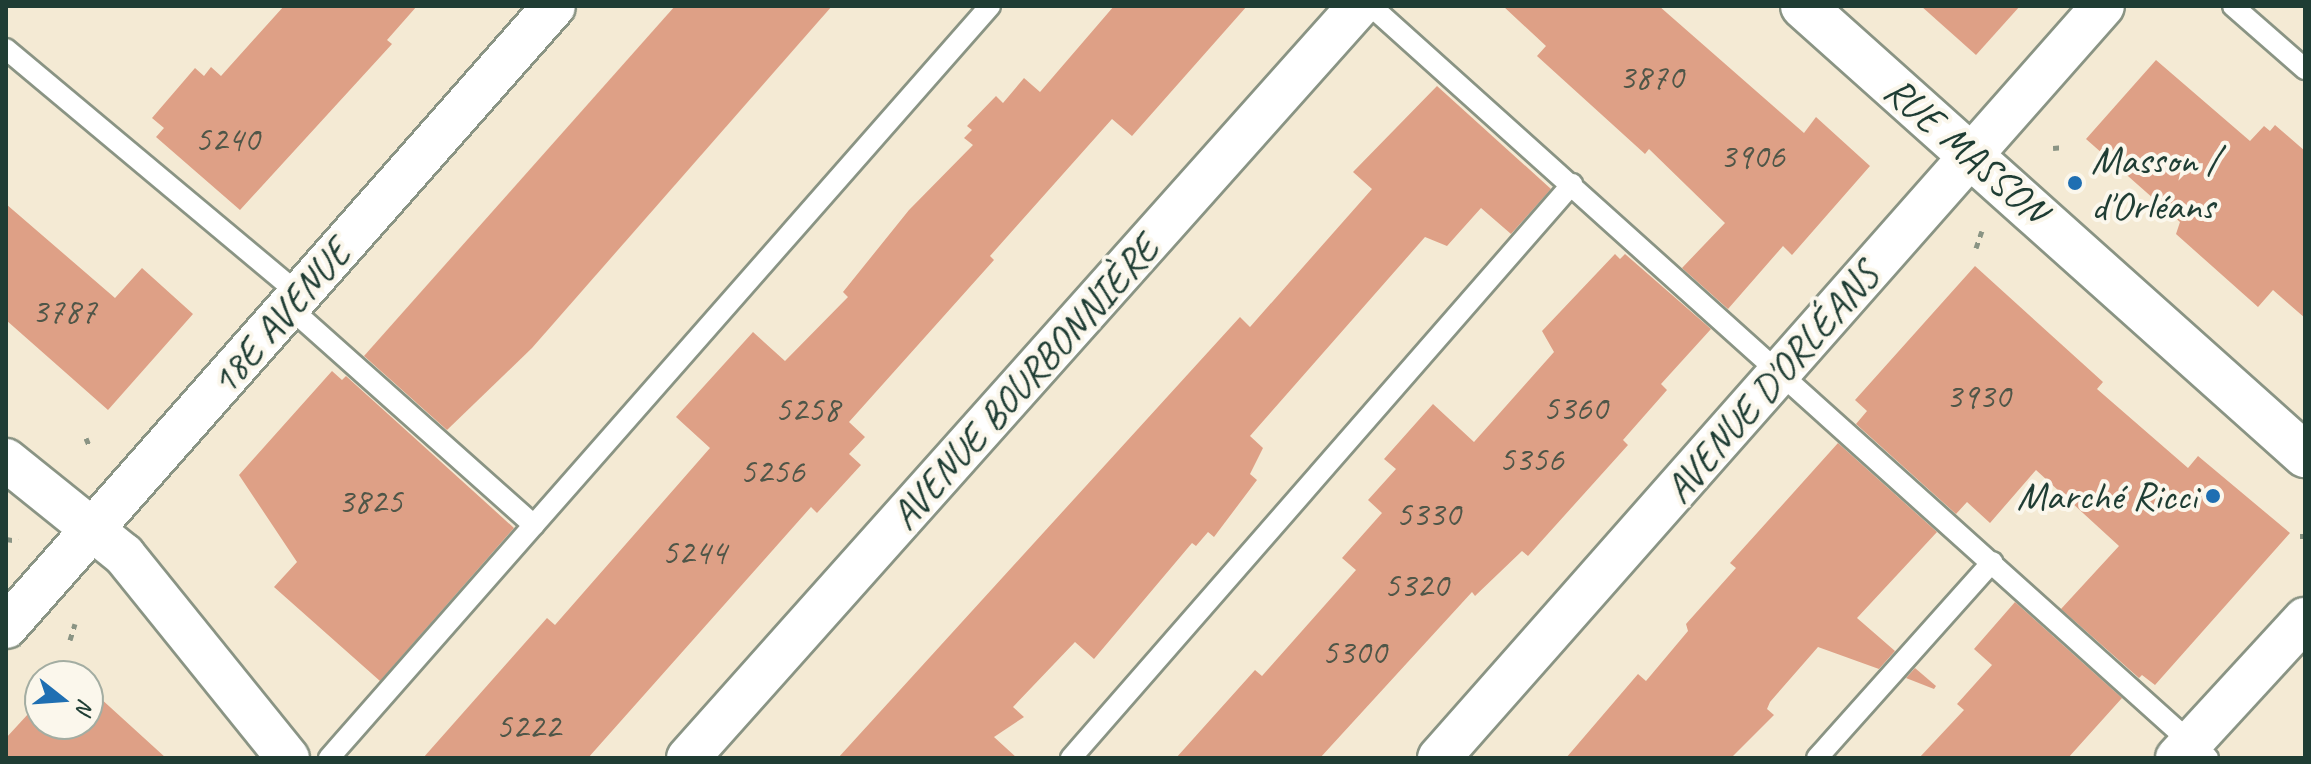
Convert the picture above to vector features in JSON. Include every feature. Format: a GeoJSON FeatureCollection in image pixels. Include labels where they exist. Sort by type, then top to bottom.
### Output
{"type":"FeatureCollection","features":[{"type":"Feature","properties":{"kind":"street","name":"18E AVENUE"},"geometry":{"type":"LineString","coordinates":[[6,627],[554,6]]}},
{"type":"Feature","properties":{"kind":"street","name":"AVENUE BOURBONNIÈRE"},"geometry":{"type":"LineString","coordinates":[[688,758],[1359,6]]}},
{"type":"Feature","properties":{"kind":"street","name":"RUE MASSON"},"geometry":{"type":"LineString","coordinates":[[1803,6],[2305,455]]}},
{"type":"Feature","properties":{"kind":"street","name":"AVENUE D'ORLÉANS"},"geometry":{"type":"LineString","coordinates":[[1439,758],[2103,6]]}},
{"type":"Feature","properties":{"kind":"street"},"geometry":{"type":"LineString","coordinates":[[6,460],[124,555],[288,758]]}},
{"type":"Feature","properties":{"kind":"street"},"geometry":{"type":"LineString","coordinates":[[2192,753],[2305,619]]}},
{"type":"Feature","properties":{"kind":"lane"},"geometry":{"type":"LineString","coordinates":[[329,758],[990,6]]}},
{"type":"Feature","properties":{"kind":"lane"},"geometry":{"type":"LineString","coordinates":[[1371,6],[1992,562],[2192,753]]}},
{"type":"Feature","properties":{"kind":"lane"},"geometry":{"type":"LineString","coordinates":[[2233,6],[2305,69]]}},
{"type":"Feature","properties":{"kind":"lane"},"geometry":{"type":"LineString","coordinates":[[6,49],[294,301],[534,525]]}},
{"type":"Feature","properties":{"kind":"lane"},"geometry":{"type":"LineString","coordinates":[[1071,758],[1572,184]]}},
{"type":"Feature","properties":{"kind":"lane"},"geometry":{"type":"LineString","coordinates":[[1817,758],[1992,562]]}},
{"type":"Feature","properties":{"kind":"path"},"geometry":{"type":"LineString","coordinates":[[2053,148],[2064,147]]}},
{"type":"Feature","properties":{"kind":"path"},"geometry":{"type":"LineString","coordinates":[[1976,248],[1983,227]]}},
{"type":"Feature","properties":{"kind":"building"},"geometry":{"type":"Polygon","coordinates":[[[284,6],[417,6],[387,40],[392,44],[240,210],[156,137],[164,128],[152,118],[195,68],[204,76],[211,67],[221,76],[284,6]]]}},
{"type":"Feature","properties":{"kind":"building"},"geometry":{"type":"Polygon","coordinates":[[[675,6],[832,6],[532,348],[447,430],[364,356],[675,6]]]}},
{"type":"Feature","properties":{"kind":"building"},"geometry":{"type":"Polygon","coordinates":[[[1114,6],[1247,6],[1132,136],[1112,119],[990,256],[994,260],[849,422],[865,437],[849,454],[861,465],[817,513],[811,507],[588,758],[423,758],[547,618],[555,625],[710,448],[676,417],[753,332],[785,361],[848,297],[843,292],[909,210],[973,145],[964,138],[972,130],[967,126],[996,96],[1003,103],[1024,78],[1040,92],[1114,6]]]}},
{"type":"Feature","properties":{"kind":"building"},"geometry":{"type":"Polygon","coordinates":[[[1503,6],[1659,6],[1804,133],[1816,117],[1870,166],[1792,255],[1783,246],[1728,309],[1682,268],[1725,223],[1649,149],[1645,154],[1537,56],[1546,46],[1503,6]]]}},
{"type":"Feature","properties":{"kind":"building"},"geometry":{"type":"Polygon","coordinates":[[[1921,6],[2020,6],[1976,55],[1921,6]]]}},
{"type":"Feature","properties":{"kind":"building"},"geometry":{"type":"Polygon","coordinates":[[[2156,60],[2250,141],[2264,126],[2270,131],[2275,125],[2305,151],[2305,318],[2273,290],[2258,307],[2176,234],[2180,222],[2086,139],[2156,60]]]}},
{"type":"Feature","properties":{"kind":"building"},"geometry":{"type":"Polygon","coordinates":[[[1437,86],[1551,189],[1511,234],[1481,208],[1447,246],[1425,237],[1250,436],[1263,448],[1250,474],[1257,480],[1214,537],[1208,532],[1196,546],[1192,543],[1094,659],[1075,642],[1013,707],[1024,717],[994,737],[1017,758],[838,758],[1240,317],[1250,327],[1372,189],[1353,172],[1437,86]]]}},
{"type":"Feature","properties":{"kind":"building"},"geometry":{"type":"Polygon","coordinates":[[[6,204],[115,298],[142,268],[193,314],[108,410],[6,320],[6,204]]]}},
{"type":"Feature","properties":{"kind":"building"},"geometry":{"type":"Polygon","coordinates":[[[1615,254],[1620,259],[1625,254],[1711,329],[1661,384],[1667,390],[1623,440],[1628,445],[1528,556],[1522,551],[1475,596],[1472,592],[1320,758],[1176,758],[1255,670],[1262,676],[1356,570],[1342,558],[1382,513],[1368,500],[1396,469],[1384,459],[1433,404],[1474,442],[1554,352],[1542,331],[1615,254]]]}},
{"type":"Feature","properties":{"kind":"building"},"geometry":{"type":"Polygon","coordinates":[[[1975,266],[2103,382],[2097,389],[2188,468],[2198,456],[2290,533],[2155,685],[2142,675],[2139,678],[2061,609],[2119,546],[2036,470],[1990,523],[1967,502],[1956,514],[1856,424],[1867,411],[1855,400],[1975,266]]]}},
{"type":"Feature","properties":{"kind":"building"},"geometry":{"type":"Polygon","coordinates":[[[332,371],[342,380],[346,376],[514,528],[380,681],[274,587],[297,562],[239,475],[332,371]]]}},
{"type":"Feature","properties":{"kind":"building"},"geometry":{"type":"Polygon","coordinates":[[[1838,443],[1937,532],[1857,618],[1895,651],[1879,669],[1818,647],[1770,702],[1767,709],[1774,715],[1731,758],[1566,758],[1638,674],[1646,681],[1688,631],[1686,624],[1736,568],[1730,563],[1838,443]]]}},
{"type":"Feature","properties":{"kind":"building"},"geometry":{"type":"Polygon","coordinates":[[[2015,602],[2122,698],[2068,758],[1919,758],[1964,710],[1957,704],[1992,665],[1974,649],[2015,602]]]}},
{"type":"Feature","properties":{"kind":"building"},"geometry":{"type":"Polygon","coordinates":[[[1915,668],[1936,686],[1934,689],[1906,678],[1915,668]]]}},
{"type":"Feature","properties":{"kind":"building"},"geometry":{"type":"Polygon","coordinates":[[[104,702],[166,758],[6,758],[6,738],[24,718],[24,740],[104,740],[104,702]]]}},
{"type":"Feature","properties":{"kind":"place","name":"Masson / d'Orléans"},"geometry":{"type":"Point","coordinates":[2075,183]}},
{"type":"Feature","properties":{"kind":"place","name":"Marché Ricci"},"geometry":{"type":"Point","coordinates":[2213,496]}}]}
